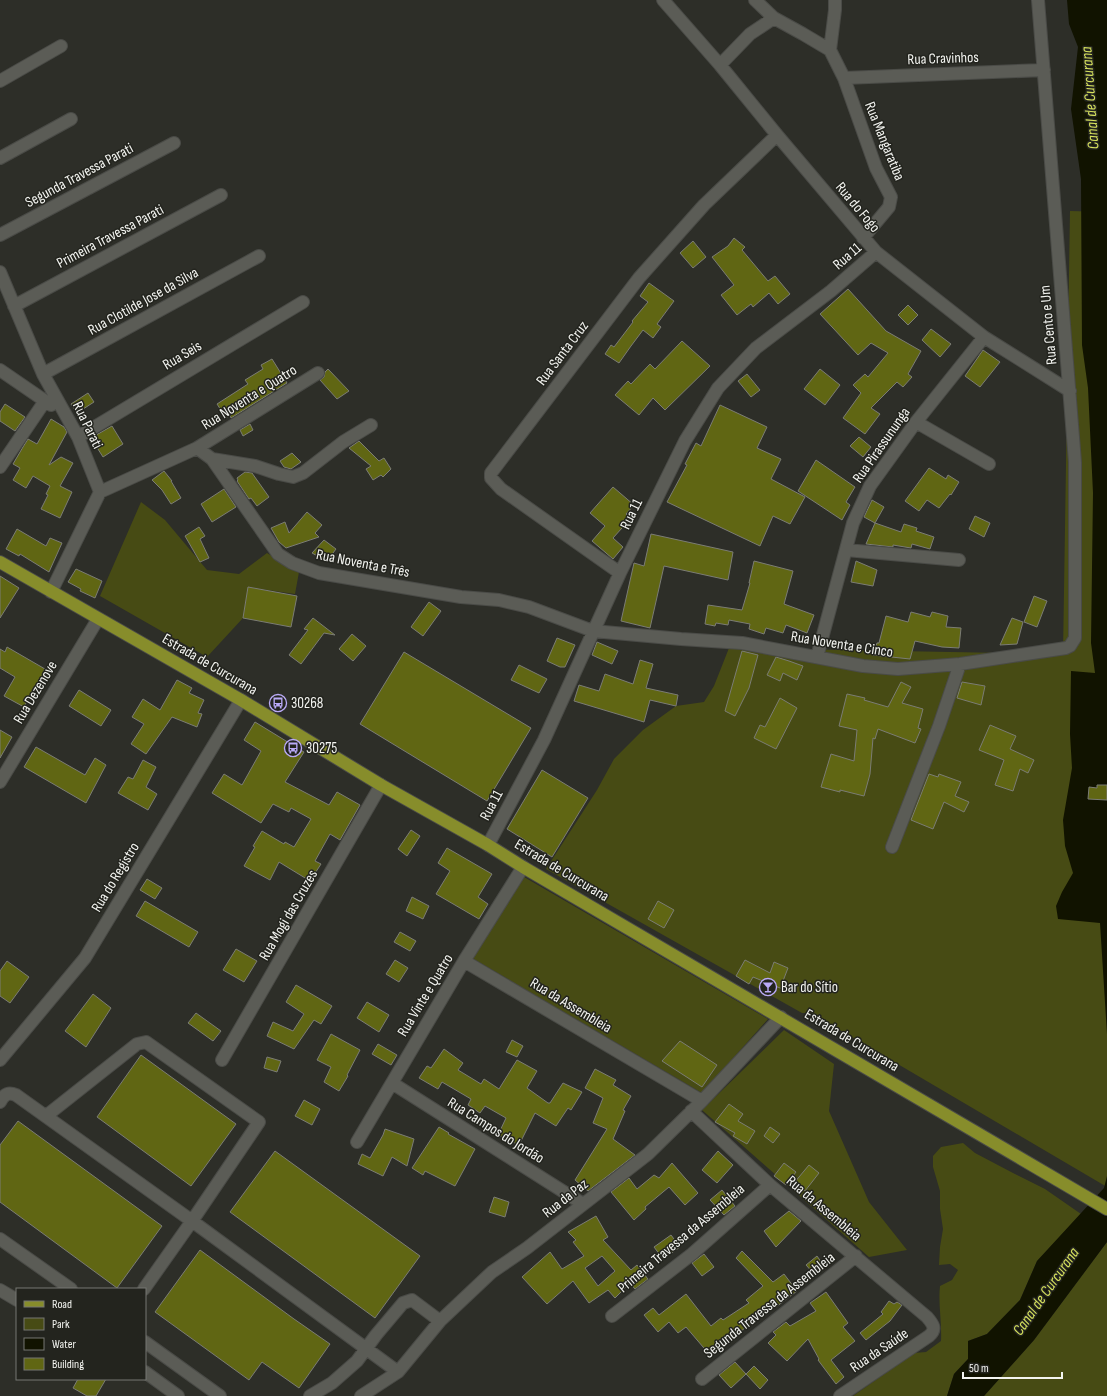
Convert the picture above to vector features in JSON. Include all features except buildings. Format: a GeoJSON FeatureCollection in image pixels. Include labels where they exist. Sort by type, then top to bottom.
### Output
{"type":"FeatureCollection","features":[{"type":"Feature","properties":{"kind":"main road","name":"Estrada de Curcurana"},"geometry":{"type":"LineString","coordinates":[[0,562],[242,700],[381,785],[488,845],[523,867],[1107,1209]]}},
{"type":"Feature","properties":{"kind":"street","name":"Rua do Fogo"},"geometry":{"type":"LineString","coordinates":[[663,0],[720,65],[876,252],[984,337],[1070,391]]}},
{"type":"Feature","properties":{"kind":"street"},"geometry":{"type":"LineString","coordinates":[[755,0],[774,18],[830,50],[835,0]]}},
{"type":"Feature","properties":{"kind":"street","name":"Rua Cento e Um"},"geometry":{"type":"LineString","coordinates":[[1038,0],[1075,462],[1075,638],[1070,646]]}},
{"type":"Feature","properties":{"kind":"street"},"geometry":{"type":"LineString","coordinates":[[720,65],[750,34],[774,18]]}},
{"type":"Feature","properties":{"kind":"street"},"geometry":{"type":"LineString","coordinates":[[0,81],[61,46]]}},
{"type":"Feature","properties":{"kind":"street","name":"Rua Mangaratiba"},"geometry":{"type":"LineString","coordinates":[[830,50],[844,78],[876,168],[891,197],[889,207],[863,238]]}},
{"type":"Feature","properties":{"kind":"street","name":"Rua Cravinhos"},"geometry":{"type":"LineString","coordinates":[[844,78],[1044,70]]}},
{"type":"Feature","properties":{"kind":"street"},"geometry":{"type":"LineString","coordinates":[[0,158],[71,119]]}},
{"type":"Feature","properties":{"kind":"street","name":"Rua Santa Cruz"},"geometry":{"type":"LineString","coordinates":[[620,572],[501,489],[491,478],[491,473],[644,272],[704,205],[777,135]]}},
{"type":"Feature","properties":{"kind":"street","name":"Segunda Travessa Parati"},"geometry":{"type":"LineString","coordinates":[[0,235],[174,143]]}},
{"type":"Feature","properties":{"kind":"street","name":"Primeira Travessa Parati"},"geometry":{"type":"LineString","coordinates":[[14,306],[221,195]]}},
{"type":"Feature","properties":{"kind":"street","name":"Rua 11"},"geometry":{"type":"LineString","coordinates":[[488,845],[544,740],[620,572],[685,441],[718,388],[756,348],[831,291],[876,252]]}},
{"type":"Feature","properties":{"kind":"street","name":"Rua Clotilde Jose da Silva"},"geometry":{"type":"LineString","coordinates":[[43,374],[259,256]]}},
{"type":"Feature","properties":{"kind":"street","name":"Rua Parati"},"geometry":{"type":"LineString","coordinates":[[0,272],[43,374],[78,437],[100,492]]}},
{"type":"Feature","properties":{"kind":"street","name":"Rua Seis"},"geometry":{"type":"LineString","coordinates":[[78,437],[303,302]]}},
{"type":"Feature","properties":{"kind":"street","name":"Rua Pirassununga"},"geometry":{"type":"LineString","coordinates":[[817,657],[854,523],[870,486],[916,422],[984,337]]}},
{"type":"Feature","properties":{"kind":"street"},"geometry":{"type":"LineString","coordinates":[[0,370],[45,401],[64,412]]}},
{"type":"Feature","properties":{"kind":"street","name":"Rua Noventa e Quatro"},"geometry":{"type":"LineString","coordinates":[[197,448],[318,373]]}},
{"type":"Feature","properties":{"kind":"street"},"geometry":{"type":"LineString","coordinates":[[0,467],[45,401]]}},
{"type":"Feature","properties":{"kind":"street"},"geometry":{"type":"LineString","coordinates":[[916,422],[989,464]]}},
{"type":"Feature","properties":{"kind":"street"},"geometry":{"type":"LineString","coordinates":[[212,459],[255,466],[293,477],[303,473],[343,442],[371,425]]}},
{"type":"Feature","properties":{"kind":"street"},"geometry":{"type":"LineString","coordinates":[[51,592],[100,492],[197,448]]}},
{"type":"Feature","properties":{"kind":"street","name":"Rua Noventa e Três"},"geometry":{"type":"LineString","coordinates":[[197,448],[212,459],[278,554],[292,563],[318,573],[460,597],[499,600],[514,603],[593,631],[681,639]]}},
{"type":"Feature","properties":{"kind":"street"},"geometry":{"type":"LineString","coordinates":[[846,550],[959,560]]}},
{"type":"Feature","properties":{"kind":"street","name":"Rua Dezenove"},"geometry":{"type":"LineString","coordinates":[[0,782],[98,619]]}},
{"type":"Feature","properties":{"kind":"street","name":"Rua Noventa e Cinco"},"geometry":{"type":"LineString","coordinates":[[681,639],[742,643],[863,666],[898,669],[960,664],[1066,648],[1070,646]]}},
{"type":"Feature","properties":{"kind":"street"},"geometry":{"type":"LineString","coordinates":[[892,847],[939,726],[960,664]]}},
{"type":"Feature","properties":{"kind":"street","name":"Rua do Registro"},"geometry":{"type":"LineString","coordinates":[[0,1060],[85,958],[242,700]]}},
{"type":"Feature","properties":{"kind":"street","name":"Rua Mogi das Cruzes"},"geometry":{"type":"LineString","coordinates":[[222,1060],[381,785]]}},
{"type":"Feature","properties":{"kind":"street","name":"Rua Vinte e Quatro"},"geometry":{"type":"LineString","coordinates":[[357,1142],[464,961],[523,867]]}},
{"type":"Feature","properties":{"kind":"street","name":"Rua da Assembleia"},"geometry":{"type":"LineString","coordinates":[[464,961],[702,1101]]}},
{"type":"Feature","properties":{"kind":"street","name":"Rua da Paz"},"geometry":{"type":"LineString","coordinates":[[361,1396],[398,1372],[440,1321],[492,1272],[527,1248],[648,1154],[702,1101],[781,1017]]}},
{"type":"Feature","properties":{"kind":"street"},"geometry":{"type":"LineString","coordinates":[[46,1116],[138,1044],[146,1042],[260,1122],[145,1288]]}},
{"type":"Feature","properties":{"kind":"street","name":"Rua Campos do Jordão"},"geometry":{"type":"LineString","coordinates":[[392,1083],[584,1204]]}},
{"type":"Feature","properties":{"kind":"street"},"geometry":{"type":"LineString","coordinates":[[0,1102],[6,1094],[11,1093],[16,1095],[192,1221],[398,1372]]}},
{"type":"Feature","properties":{"kind":"street","name":"Rua da Assembleia"},"geometry":{"type":"LineString","coordinates":[[692,1111],[770,1185],[927,1317],[934,1324],[934,1330]]}},
{"type":"Feature","properties":{"kind":"street","name":"Primeira Travessa da Assembleia"},"geometry":{"type":"LineString","coordinates":[[612,1316],[692,1254],[770,1185]]}},
{"type":"Feature","properties":{"kind":"street"},"geometry":{"type":"LineString","coordinates":[[0,1239],[70,1288]]}},
{"type":"Feature","properties":{"kind":"street","name":"Segunda Travessa da Assembleia"},"geometry":{"type":"LineString","coordinates":[[702,1379],[856,1256]]}},
{"type":"Feature","properties":{"kind":"street"},"geometry":{"type":"LineString","coordinates":[[0,1290],[16,1299]]}},
{"type":"Feature","properties":{"kind":"street"},"geometry":{"type":"LineString","coordinates":[[310,1396],[332,1383],[357,1361],[376,1335],[403,1303],[412,1300],[440,1321]]}},
{"type":"Feature","properties":{"kind":"street","name":"Rua da Saúde"},"geometry":{"type":"LineString","coordinates":[[840,1396],[929,1336],[934,1330]]}},
{"type":"Feature","properties":{"kind":"street"},"geometry":{"type":"LineString","coordinates":[[146,1343],[220,1396]]}},
{"type":"Feature","properties":{"kind":"street"},"geometry":{"type":"LineString","coordinates":[[146,1373],[178,1396]]}},
{"type":"Feature","properties":{"kind":"green space"},"geometry":{"type":"Polygon","coordinates":[[[1070,211],[1107,212],[1107,1187],[811,1013],[802,1013],[546,869],[597,790],[614,759],[643,730],[676,706],[704,702],[714,686],[729,648],[1063,654],[1070,211]]]}},
{"type":"Feature","properties":{"kind":"green space"},"geometry":{"type":"Polygon","coordinates":[[[141,502],[165,520],[207,570],[239,574],[267,553],[299,572],[295,594],[248,587],[243,618],[207,657],[100,596],[141,502]]]}},
{"type":"Feature","properties":{"kind":"green space"},"geometry":{"type":"Polygon","coordinates":[[[524,877],[768,1019],[702,1093],[472,958],[524,877]]]}},
{"type":"Feature","properties":{"kind":"green space"},"geometry":{"type":"Polygon","coordinates":[[[784,1030],[834,1064],[829,1111],[869,1202],[907,1250],[869,1257],[702,1110],[784,1030]]]}},
{"type":"Feature","properties":{"kind":"green space"},"geometry":{"type":"Polygon","coordinates":[[[963,1143],[975,1153],[1045,1189],[1081,1214],[1037,1261],[1020,1300],[987,1334],[968,1341],[968,1359],[954,1374],[947,1396],[853,1396],[914,1353],[926,1352],[941,1341],[939,1300],[940,1286],[952,1280],[958,1270],[950,1264],[939,1265],[943,1229],[940,1209],[940,1191],[933,1167],[933,1156],[941,1147],[963,1143]]]}},
{"type":"Feature","properties":{"kind":"green space"},"geometry":{"type":"Polygon","coordinates":[[[1107,1242],[1107,1396],[984,1396],[1034,1340],[1107,1242]]]}},
{"type":"Feature","properties":{"kind":"water","name":"Canal de Curcurana"},"geometry":{"type":"Polygon","coordinates":[[[1067,0],[1107,0],[1107,1034],[1100,923],[1058,919],[1056,906],[1073,873],[1065,846],[1063,820],[1072,768],[1070,734],[1071,671],[1095,673],[1091,643],[1093,493],[1088,388],[1082,345],[1081,179],[1071,109],[1078,47],[1069,24],[1067,0]]]}},
{"type":"Feature","properties":{"kind":"water","name":"Canal de Curcurana"},"geometry":{"type":"Polygon","coordinates":[[[1107,1176],[1107,1242],[1034,1340],[984,1396],[947,1396],[954,1374],[968,1359],[968,1341],[987,1334],[1020,1300],[1037,1261],[1104,1188],[1107,1176]]]}},
{"type":"Feature","properties":{"kind":"place","name":"30268"},"geometry":{"type":"Point","coordinates":[278,703]}},
{"type":"Feature","properties":{"kind":"place","name":"30275"},"geometry":{"type":"Point","coordinates":[293,748]}},
{"type":"Feature","properties":{"kind":"place","name":"Bar do Sítio"},"geometry":{"type":"Point","coordinates":[768,987]}}]}
